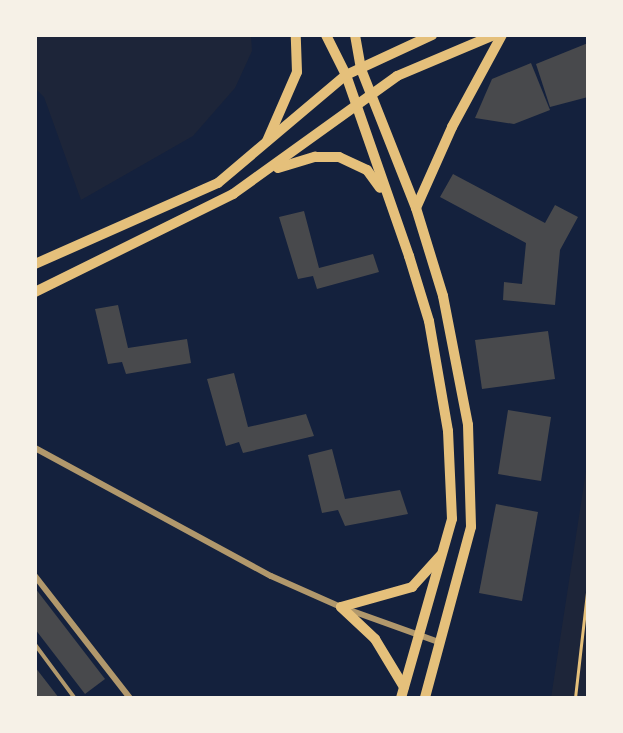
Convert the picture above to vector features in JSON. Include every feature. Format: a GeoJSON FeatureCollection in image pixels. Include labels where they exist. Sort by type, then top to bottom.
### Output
{"type":"FeatureCollection","features":[{"type":"Feature","properties":{"kind":"main road"},"geometry":{"type":"LineString","coordinates":[[264,146],[297,72],[296,35]]}},
{"type":"Feature","properties":{"kind":"main road"},"geometry":{"type":"LineString","coordinates":[[326,35],[346,75],[429,321],[441,384],[453,483],[446,547],[403,692]]}},
{"type":"Feature","properties":{"kind":"main road"},"geometry":{"type":"LineString","coordinates":[[355,35],[361,69],[416,208],[458,365],[473,480],[471,527],[425,698]]}},
{"type":"Feature","properties":{"kind":"main road"},"geometry":{"type":"LineString","coordinates":[[35,264],[218,183],[346,75],[432,35]]}},
{"type":"Feature","properties":{"kind":"main road"},"geometry":{"type":"LineString","coordinates":[[35,292],[233,194],[269,171],[372,92],[494,35]]}},
{"type":"Feature","properties":{"kind":"main road"},"geometry":{"type":"LineString","coordinates":[[416,208],[452,127],[502,35]]}},
{"type":"Feature","properties":{"kind":"main road"},"geometry":{"type":"LineString","coordinates":[[269,171],[315,157],[348,159],[374,177],[395,215]]}},
{"type":"Feature","properties":{"kind":"main road"},"geometry":{"type":"LineString","coordinates":[[341,607],[412,587],[446,547]]}},
{"type":"Feature","properties":{"kind":"main road"},"geometry":{"type":"LineString","coordinates":[[341,607],[375,639],[403,692]]}},
{"type":"Feature","properties":{"kind":"street"},"geometry":{"type":"LineString","coordinates":[[35,448],[271,576],[341,607],[439,642]]}},
{"type":"Feature","properties":{"kind":"street"},"geometry":{"type":"LineString","coordinates":[[35,576],[130,698]]}},
{"type":"Feature","properties":{"kind":"lane"},"geometry":{"type":"LineString","coordinates":[[35,644],[75,698]]}},
{"type":"Feature","properties":{"kind":"path"},"geometry":{"type":"LineString","coordinates":[[575,698],[588,584]]}},
{"type":"Feature","properties":{"kind":"shaded area"},"geometry":{"type":"Polygon","coordinates":[[[35,35],[251,35],[252,51],[235,88],[193,136],[81,200],[44,97],[35,88],[35,35]]]}},
{"type":"Feature","properties":{"kind":"shaded area"},"geometry":{"type":"Polygon","coordinates":[[[588,460],[588,698],[551,698],[586,471],[588,460]]]}},
{"type":"Feature","properties":{"kind":"building"},"geometry":{"type":"Polygon","coordinates":[[[588,43],[588,97],[550,107],[536,64],[588,43]]]}},
{"type":"Feature","properties":{"kind":"building"},"geometry":{"type":"Polygon","coordinates":[[[531,63],[550,110],[514,124],[475,118],[492,79],[531,63]]]}},
{"type":"Feature","properties":{"kind":"building"},"geometry":{"type":"Polygon","coordinates":[[[453,174],[545,223],[555,205],[578,217],[560,250],[555,305],[503,300],[504,282],[522,284],[526,243],[440,197],[453,174]]]}},
{"type":"Feature","properties":{"kind":"building"},"geometry":{"type":"Polygon","coordinates":[[[304,211],[319,268],[373,254],[379,272],[317,289],[313,276],[298,279],[279,217],[304,211]]]}},
{"type":"Feature","properties":{"kind":"building"},"geometry":{"type":"Polygon","coordinates":[[[118,305],[128,348],[187,339],[191,363],[126,374],[122,362],[108,364],[95,309],[118,305]]]}},
{"type":"Feature","properties":{"kind":"building"},"geometry":{"type":"Polygon","coordinates":[[[548,331],[555,379],[482,389],[475,340],[548,331]]]}},
{"type":"Feature","properties":{"kind":"building"},"geometry":{"type":"Polygon","coordinates":[[[234,373],[248,427],[306,414],[314,436],[243,453],[239,442],[226,446],[207,379],[234,373]]]}},
{"type":"Feature","properties":{"kind":"building"},"geometry":{"type":"Polygon","coordinates":[[[508,410],[551,417],[541,481],[498,474],[508,410]]]}},
{"type":"Feature","properties":{"kind":"building"},"geometry":{"type":"Polygon","coordinates":[[[332,449],[345,499],[400,490],[408,514],[345,526],[338,510],[322,513],[308,455],[332,449]]]}},
{"type":"Feature","properties":{"kind":"building"},"geometry":{"type":"Polygon","coordinates":[[[496,504],[538,512],[522,601],[479,593],[496,504]]]}},
{"type":"Feature","properties":{"kind":"building"},"geometry":{"type":"Polygon","coordinates":[[[35,588],[105,679],[85,694],[35,629],[35,588]]]}},
{"type":"Feature","properties":{"kind":"building"},"geometry":{"type":"Polygon","coordinates":[[[35,667],[59,698],[35,698],[35,667]]]}}]}
